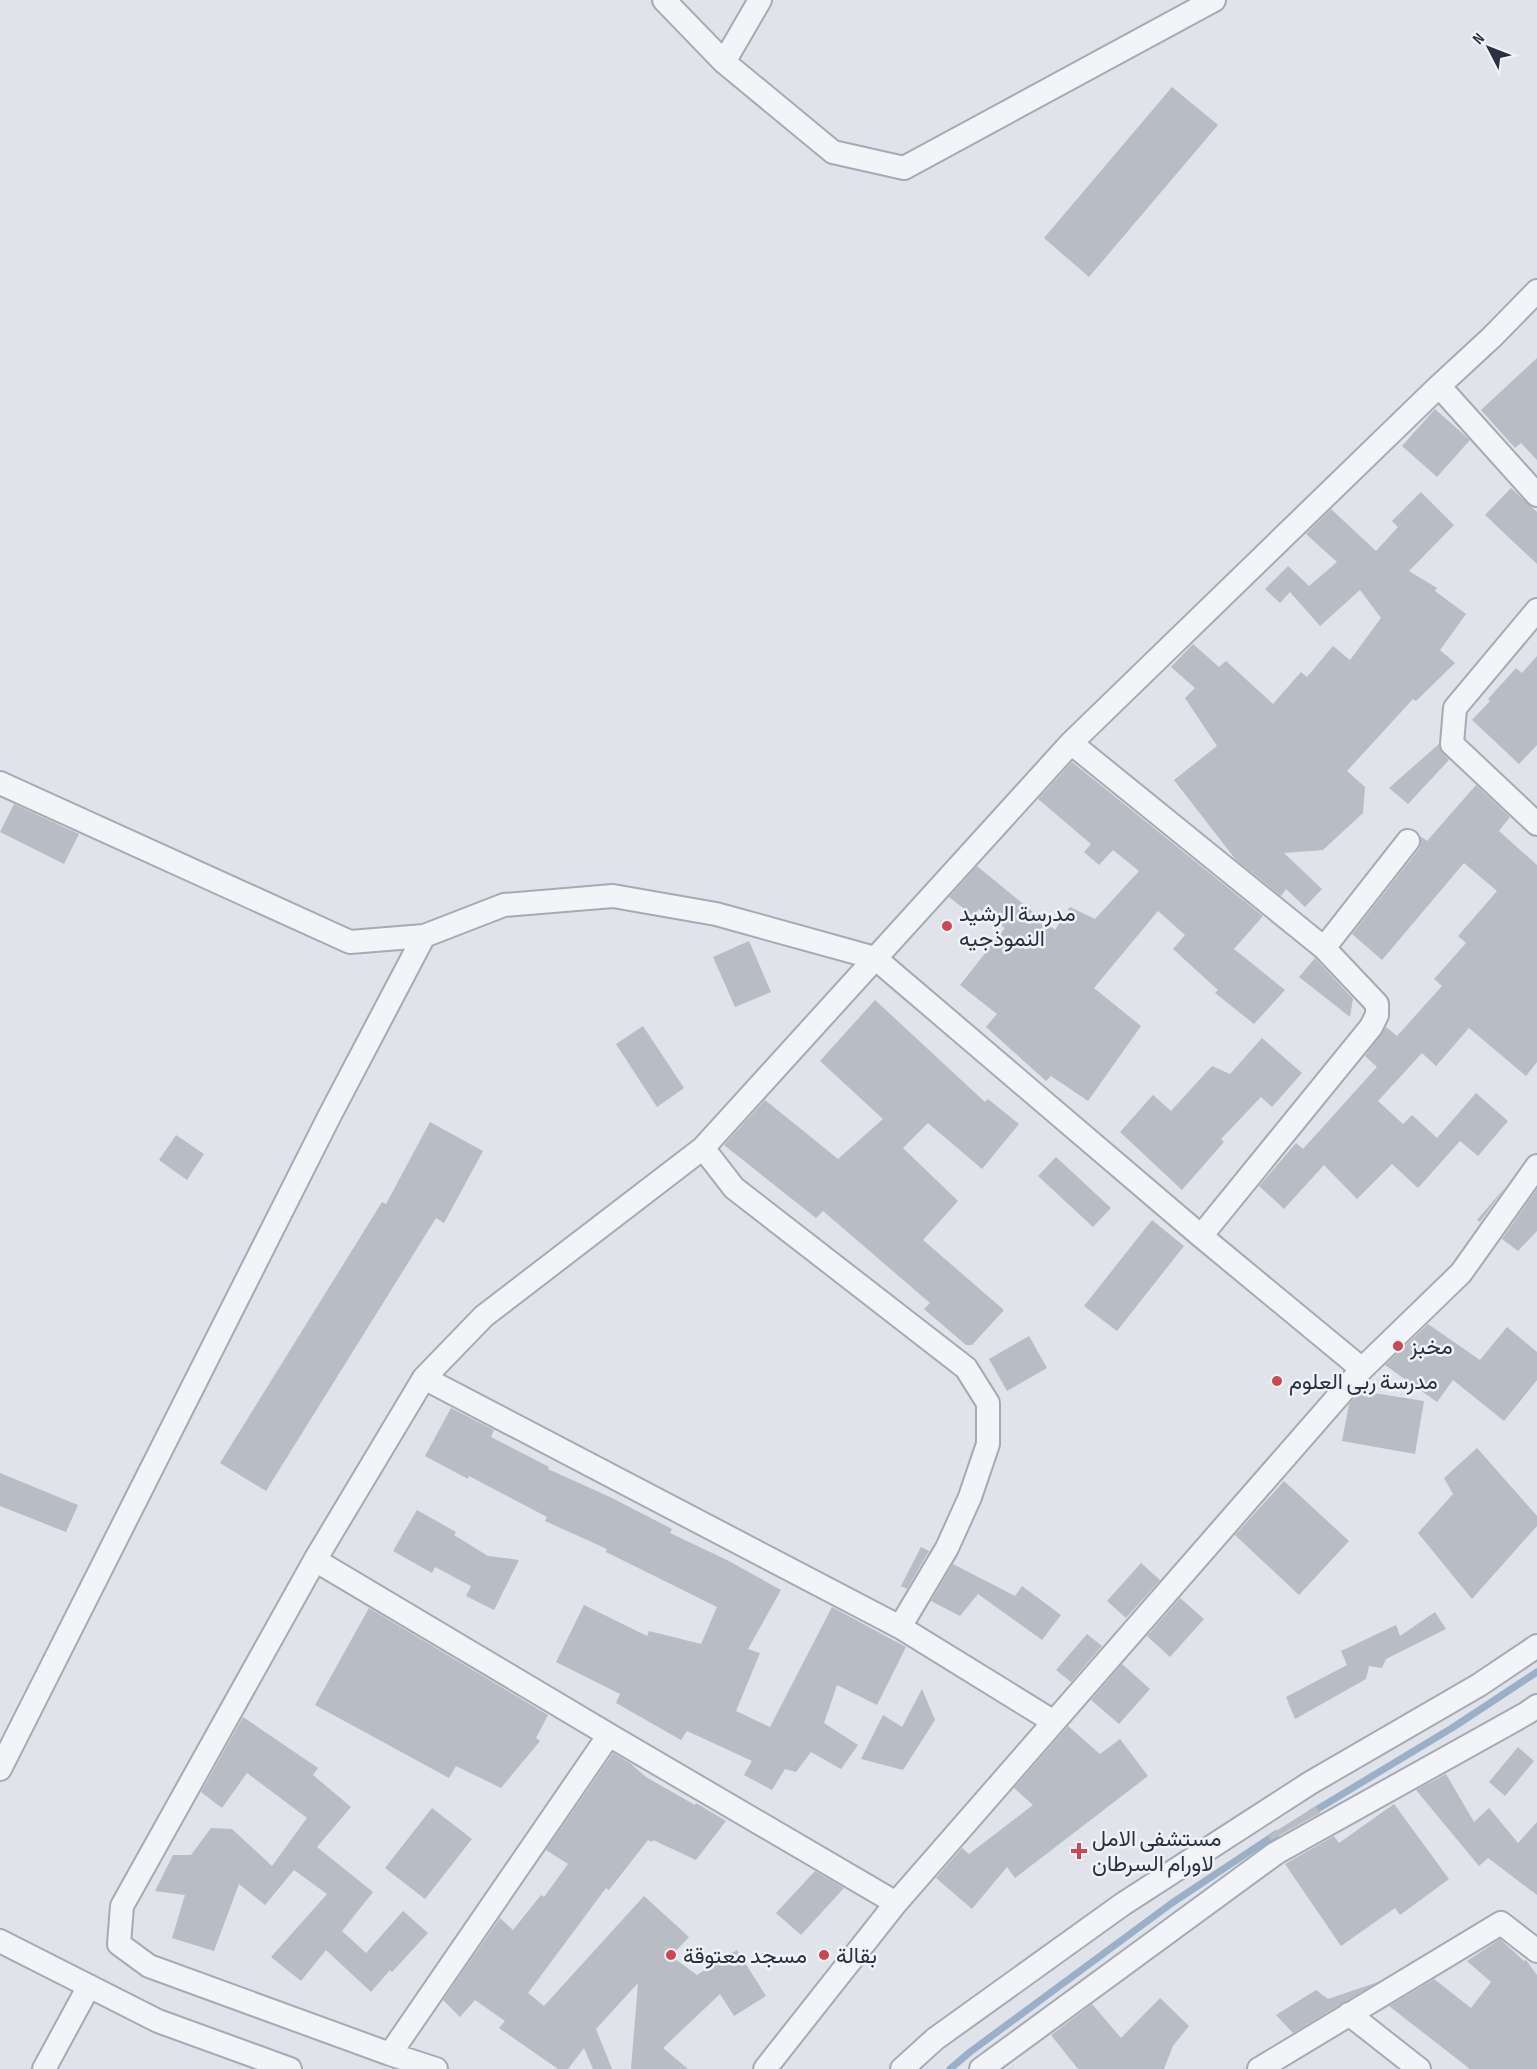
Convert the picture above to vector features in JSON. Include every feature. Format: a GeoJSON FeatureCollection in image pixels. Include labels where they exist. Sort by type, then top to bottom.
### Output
{"type":"FeatureCollection","features":[{"type":"Feature","properties":{"kind":"street"},"geometry":{"type":"LineString","coordinates":[[664,0],[724,62],[833,152],[904,168],[1214,0]]}},
{"type":"Feature","properties":{"kind":"street"},"geometry":{"type":"LineString","coordinates":[[724,62],[760,0]]}},
{"type":"Feature","properties":{"kind":"street"},"geometry":{"type":"LineString","coordinates":[[436,2069],[149,1966],[119,1944],[122,1906],[315,1560],[424,1378],[484,1316],[703,1148],[1071,743],[1439,386],[1492,338],[1537,291]]}},
{"type":"Feature","properties":{"kind":"street"},"geometry":{"type":"LineString","coordinates":[[1492,338],[1537,314]]}},
{"type":"Feature","properties":{"kind":"street"},"geometry":{"type":"LineString","coordinates":[[1439,386],[1537,495]]}},
{"type":"Feature","properties":{"kind":"street"},"geometry":{"type":"LineString","coordinates":[[1537,610],[1455,708],[1452,744],[1537,824]]}},
{"type":"Feature","properties":{"kind":"street"},"geometry":{"type":"LineString","coordinates":[[1071,743],[1324,948],[1377,1004],[1377,1016],[1371,1027],[1201,1236]]}},
{"type":"Feature","properties":{"kind":"street"},"geometry":{"type":"LineString","coordinates":[[0,783],[350,942],[423,936],[504,905],[613,896],[716,914],[875,958],[1362,1370]]}},
{"type":"Feature","properties":{"kind":"street"},"geometry":{"type":"LineString","coordinates":[[1324,948],[1408,841]]}},
{"type":"Feature","properties":{"kind":"street"},"geometry":{"type":"LineString","coordinates":[[0,1770],[330,1114],[423,936]]}},
{"type":"Feature","properties":{"kind":"street"},"geometry":{"type":"LineString","coordinates":[[703,1148],[734,1188],[966,1368],[988,1403],[988,1444],[970,1497],[947,1548],[900,1627]]}},
{"type":"Feature","properties":{"kind":"street"},"geometry":{"type":"LineString","coordinates":[[765,2069],[896,1903],[1054,1722],[1362,1370],[1461,1273],[1537,1166]]}},
{"type":"Feature","properties":{"kind":"street"},"geometry":{"type":"LineString","coordinates":[[424,1378],[900,1627],[1054,1722]]}},
{"type":"Feature","properties":{"kind":"street"},"geometry":{"type":"LineString","coordinates":[[315,1560],[896,1903]]}},
{"type":"Feature","properties":{"kind":"street"},"geometry":{"type":"LineString","coordinates":[[902,2069],[935,2039],[1123,1904],[1310,1783],[1479,1685],[1537,1646]]}},
{"type":"Feature","properties":{"kind":"street"},"geometry":{"type":"LineString","coordinates":[[981,2069],[1276,1854],[1534,1714]]}},
{"type":"Feature","properties":{"kind":"street"},"geometry":{"type":"LineString","coordinates":[[390,2054],[609,1735]]}},
{"type":"Feature","properties":{"kind":"street"},"geometry":{"type":"LineString","coordinates":[[1259,2069],[1501,1923],[1537,1951]]}},
{"type":"Feature","properties":{"kind":"street"},"geometry":{"type":"LineString","coordinates":[[0,1941],[158,2021],[290,2069]]}},
{"type":"Feature","properties":{"kind":"street"},"geometry":{"type":"LineString","coordinates":[[44,2069],[89,1986]]}},
{"type":"Feature","properties":{"kind":"street"},"geometry":{"type":"LineString","coordinates":[[1349,2014],[1419,2069]]}},
{"type":"Feature","properties":{"kind":"building"},"geometry":{"type":"Polygon","coordinates":[[[1172,87],[1218,125],[1089,277],[1044,238],[1172,87]]]}},
{"type":"Feature","properties":{"kind":"building"},"geometry":{"type":"Polygon","coordinates":[[[1537,358],[1537,460],[1521,443],[1515,448],[1481,410],[1537,358]]]}},
{"type":"Feature","properties":{"kind":"building"},"geometry":{"type":"Polygon","coordinates":[[[1435,409],[1470,440],[1437,477],[1402,446],[1435,409]]]}},
{"type":"Feature","properties":{"kind":"building"},"geometry":{"type":"Polygon","coordinates":[[[1511,488],[1537,512],[1537,564],[1485,515],[1511,488]]]}},
{"type":"Feature","properties":{"kind":"building"},"geometry":{"type":"Polygon","coordinates":[[[1421,492],[1454,525],[1409,571],[1437,588],[1435,591],[1466,614],[1440,650],[1455,663],[1416,701],[1413,699],[1347,771],[1365,787],[1363,813],[1323,850],[1284,853],[1322,889],[1305,907],[1286,889],[1281,896],[1236,860],[1174,780],[1217,746],[1185,698],[1195,688],[1171,667],[1193,644],[1219,667],[1226,661],[1273,704],[1301,672],[1307,677],[1333,646],[1350,660],[1381,618],[1360,590],[1320,626],[1290,592],[1280,603],[1265,589],[1288,566],[1309,586],[1337,562],[1306,534],[1331,509],[1376,551],[1398,527],[1392,521],[1421,492]]]}},
{"type":"Feature","properties":{"kind":"building"},"geometry":{"type":"Polygon","coordinates":[[[1537,656],[1537,745],[1519,764],[1472,720],[1516,668],[1522,673],[1537,656]]]}},
{"type":"Feature","properties":{"kind":"building"},"geometry":{"type":"Polygon","coordinates":[[[1439,744],[1440,749],[1449,760],[1408,804],[1389,788],[1439,744]]]}},
{"type":"Feature","properties":{"kind":"building"},"geometry":{"type":"Polygon","coordinates":[[[1072,762],[1263,916],[1234,949],[1285,990],[1254,1024],[1215,993],[1218,990],[1173,949],[1185,935],[1158,911],[1094,988],[1141,1026],[1088,1101],[1051,1076],[1046,1081],[986,1027],[997,1014],[960,985],[1005,928],[979,909],[973,916],[949,897],[977,866],[1055,930],[1070,907],[1095,919],[1139,871],[1113,850],[1099,865],[1084,852],[1091,844],[1038,799],[1072,762]]]}},
{"type":"Feature","properties":{"kind":"building"},"geometry":{"type":"Polygon","coordinates":[[[1476,785],[1510,817],[1499,831],[1537,865],[1537,1062],[1526,1076],[1469,1028],[1436,1066],[1422,1053],[1378,1101],[1403,1124],[1412,1115],[1437,1138],[1476,1093],[1508,1121],[1478,1156],[1460,1141],[1418,1188],[1392,1164],[1357,1199],[1324,1165],[1284,1209],[1259,1186],[1296,1143],[1303,1149],[1377,1067],[1365,1056],[1386,1027],[1397,1036],[1442,986],[1434,979],[1466,943],[1458,936],[1497,891],[1464,863],[1382,960],[1352,934],[1419,849],[1420,836],[1427,841],[1476,785]]]}},
{"type":"Feature","properties":{"kind":"building"},"geometry":{"type":"Polygon","coordinates":[[[14,804],[79,834],[64,864],[0,832],[14,804]]]}},
{"type":"Feature","properties":{"kind":"building"},"geometry":{"type":"Polygon","coordinates":[[[749,941],[771,992],[735,1007],[713,957],[749,941]]]}},
{"type":"Feature","properties":{"kind":"building"},"geometry":{"type":"Polygon","coordinates":[[[1315,958],[1353,999],[1350,1017],[1299,977],[1315,958]]]}},
{"type":"Feature","properties":{"kind":"building"},"geometry":{"type":"Polygon","coordinates":[[[875,1000],[985,1102],[988,1099],[1019,1124],[982,1169],[928,1123],[903,1148],[958,1201],[923,1240],[1004,1310],[972,1345],[966,1345],[924,1309],[930,1303],[823,1211],[816,1218],[724,1145],[765,1100],[838,1159],[883,1119],[820,1061],[875,1000]]]}},
{"type":"Feature","properties":{"kind":"building"},"geometry":{"type":"Polygon","coordinates":[[[643,1026],[684,1088],[657,1107],[616,1044],[643,1026]]]}},
{"type":"Feature","properties":{"kind":"building"},"geometry":{"type":"Polygon","coordinates":[[[1262,1038],[1302,1073],[1272,1107],[1261,1097],[1221,1139],[1224,1142],[1182,1190],[1120,1132],[1153,1095],[1171,1111],[1212,1066],[1230,1074],[1262,1038]]]}},
{"type":"Feature","properties":{"kind":"building"},"geometry":{"type":"Polygon","coordinates":[[[430,1122],[483,1151],[444,1223],[436,1218],[266,1491],[220,1463],[382,1202],[386,1204],[430,1122]]]}},
{"type":"Feature","properties":{"kind":"building"},"geometry":{"type":"Polygon","coordinates":[[[176,1135],[204,1154],[187,1180],[159,1160],[176,1135]]]}},
{"type":"Feature","properties":{"kind":"building"},"geometry":{"type":"Polygon","coordinates":[[[1056,1157],[1111,1208],[1093,1227],[1038,1176],[1056,1157]]]}},
{"type":"Feature","properties":{"kind":"building"},"geometry":{"type":"Polygon","coordinates":[[[1507,1185],[1480,1222],[1477,1220],[1507,1185]]]}},
{"type":"Feature","properties":{"kind":"building"},"geometry":{"type":"Polygon","coordinates":[[[1537,1189],[1537,1231],[1518,1251],[1502,1239],[1537,1189]]]}},
{"type":"Feature","properties":{"kind":"building"},"geometry":{"type":"Polygon","coordinates":[[[1152,1220],[1184,1246],[1117,1331],[1084,1306],[1152,1220]]]}},
{"type":"Feature","properties":{"kind":"building"},"geometry":{"type":"Polygon","coordinates":[[[1428,1324],[1480,1360],[1507,1327],[1537,1352],[1537,1380],[1504,1421],[1453,1380],[1437,1402],[1385,1365],[1428,1324]]]}},
{"type":"Feature","properties":{"kind":"building"},"geometry":{"type":"Polygon","coordinates":[[[1029,1336],[1047,1368],[1007,1391],[989,1359],[1029,1336]]]}},
{"type":"Feature","properties":{"kind":"building"},"geometry":{"type":"Polygon","coordinates":[[[1361,1391],[1424,1401],[1415,1454],[1342,1441],[1349,1404],[1361,1391]]]}},
{"type":"Feature","properties":{"kind":"building"},"geometry":{"type":"Polygon","coordinates":[[[451,1408],[494,1430],[491,1437],[549,1467],[548,1469],[672,1529],[670,1533],[727,1560],[781,1590],[748,1649],[760,1653],[736,1711],[770,1727],[832,1607],[906,1647],[877,1705],[837,1685],[824,1723],[858,1745],[841,1769],[811,1752],[796,1772],[785,1769],[772,1790],[744,1775],[752,1761],[687,1731],[681,1740],[616,1703],[620,1694],[556,1662],[584,1605],[647,1636],[649,1631],[701,1644],[717,1607],[606,1552],[607,1549],[545,1521],[547,1517],[425,1456],[451,1408]]]}},
{"type":"Feature","properties":{"kind":"building"},"geometry":{"type":"Polygon","coordinates":[[[1477,1448],[1537,1516],[1537,1526],[1472,1599],[1418,1533],[1453,1494],[1444,1478],[1477,1448]]]}},
{"type":"Feature","properties":{"kind":"building"},"geometry":{"type":"Polygon","coordinates":[[[0,1473],[78,1505],[66,1532],[0,1506],[0,1473]]]}},
{"type":"Feature","properties":{"kind":"building"},"geometry":{"type":"Polygon","coordinates":[[[1284,1481],[1349,1541],[1299,1595],[1235,1535],[1284,1481]]]}},
{"type":"Feature","properties":{"kind":"building"},"geometry":{"type":"Polygon","coordinates":[[[417,1510],[456,1532],[454,1535],[488,1556],[519,1560],[494,1610],[466,1596],[471,1586],[435,1567],[432,1573],[393,1551],[417,1510]]]}},
{"type":"Feature","properties":{"kind":"building"},"geometry":{"type":"Polygon","coordinates":[[[921,1547],[929,1551],[907,1589],[901,1586],[921,1547]]]}},
{"type":"Feature","properties":{"kind":"building"},"geometry":{"type":"Polygon","coordinates":[[[1141,1563],[1160,1580],[1126,1618],[1107,1601],[1141,1563]]]}},
{"type":"Feature","properties":{"kind":"building"},"geometry":{"type":"Polygon","coordinates":[[[953,1564],[1015,1596],[1022,1586],[1061,1615],[1042,1640],[978,1594],[960,1616],[931,1601],[953,1564]]]}},
{"type":"Feature","properties":{"kind":"building"},"geometry":{"type":"Polygon","coordinates":[[[1180,1598],[1204,1619],[1170,1657],[1147,1636],[1180,1598]]]}},
{"type":"Feature","properties":{"kind":"building"},"geometry":{"type":"Polygon","coordinates":[[[369,1608],[548,1715],[536,1738],[540,1741],[501,1788],[456,1766],[449,1778],[315,1705],[369,1608]]]}},
{"type":"Feature","properties":{"kind":"building"},"geometry":{"type":"Polygon","coordinates":[[[1435,1612],[1446,1629],[1386,1659],[1382,1668],[1369,1666],[1366,1679],[1295,1719],[1286,1697],[1347,1665],[1341,1651],[1396,1625],[1400,1636],[1435,1612]]]}},
{"type":"Feature","properties":{"kind":"building"},"geometry":{"type":"Polygon","coordinates":[[[1087,1634],[1102,1646],[1071,1682],[1056,1670],[1087,1634]]]}},
{"type":"Feature","properties":{"kind":"building"},"geometry":{"type":"Polygon","coordinates":[[[1122,1664],[1150,1689],[1119,1724],[1091,1700],[1122,1664]]]}},
{"type":"Feature","properties":{"kind":"building"},"geometry":{"type":"Polygon","coordinates":[[[922,1689],[935,1720],[903,1770],[861,1759],[883,1715],[902,1727],[922,1689]]]}},
{"type":"Feature","properties":{"kind":"building"},"geometry":{"type":"Polygon","coordinates":[[[243,1717],[318,1768],[313,1775],[351,1807],[317,1847],[373,1892],[342,1931],[366,1953],[403,1911],[428,1933],[371,1992],[326,1950],[301,1981],[271,1957],[327,1894],[294,1870],[265,1905],[239,1884],[214,1951],[172,1938],[185,1895],[155,1891],[173,1855],[191,1855],[211,1828],[232,1829],[272,1866],[307,1818],[247,1773],[222,1808],[201,1792],[243,1717]]]}},
{"type":"Feature","properties":{"kind":"building"},"geometry":{"type":"Polygon","coordinates":[[[1068,1726],[1100,1754],[1120,1739],[1148,1776],[1015,1878],[1007,1867],[972,1909],[936,1878],[962,1848],[969,1854],[1033,1805],[1014,1788],[1068,1726]]]}},
{"type":"Feature","properties":{"kind":"building"},"geometry":{"type":"Polygon","coordinates":[[[1518,1747],[1534,1761],[1505,1796],[1489,1782],[1518,1747]]]}},
{"type":"Feature","properties":{"kind":"building"},"geometry":{"type":"Polygon","coordinates":[[[613,1753],[630,1763],[646,1777],[726,1821],[696,1860],[653,1840],[652,1842],[648,1840],[609,1890],[606,1888],[528,1993],[544,2006],[644,1896],[689,1937],[671,1956],[697,1975],[737,1950],[766,1996],[734,2016],[720,1994],[663,2048],[688,2069],[631,2069],[638,1983],[596,2029],[612,2069],[593,2069],[584,2048],[568,2069],[558,2069],[499,2028],[505,2021],[475,2000],[460,2017],[443,2000],[500,1918],[513,1930],[541,1895],[544,1897],[568,1864],[546,1850],[613,1753]]]}},
{"type":"Feature","properties":{"kind":"building"},"geometry":{"type":"Polygon","coordinates":[[[1446,1774],[1474,1822],[1489,1808],[1518,1843],[1537,1822],[1537,1895],[1488,1858],[1479,1866],[1416,1790],[1446,1774]]]}},
{"type":"Feature","properties":{"kind":"building"},"geometry":{"type":"Polygon","coordinates":[[[1394,1804],[1449,1879],[1400,1915],[1395,1908],[1341,1946],[1285,1864],[1334,1836],[1339,1843],[1394,1804]]]}},
{"type":"Feature","properties":{"kind":"building"},"geometry":{"type":"Polygon","coordinates":[[[1316,1806],[1320,1813],[1271,1840],[1268,1836],[1316,1806]]]}},
{"type":"Feature","properties":{"kind":"building"},"geometry":{"type":"Polygon","coordinates":[[[432,1808],[472,1839],[425,1899],[385,1868],[432,1808]]]}},
{"type":"Feature","properties":{"kind":"building"},"geometry":{"type":"Polygon","coordinates":[[[815,1871],[844,1888],[801,1935],[776,1913],[815,1871]]]}},
{"type":"Feature","properties":{"kind":"building"},"geometry":{"type":"Polygon","coordinates":[[[1500,1939],[1524,1961],[1526,1960],[1537,1975],[1537,2069],[1470,2069],[1389,2006],[1434,1979],[1471,2008],[1491,1982],[1467,1961],[1500,1939]]]}},
{"type":"Feature","properties":{"kind":"building"},"geometry":{"type":"Polygon","coordinates":[[[1378,1982],[1293,2033],[1276,2015],[1316,1990],[1328,1999],[1378,1982]]]}},
{"type":"Feature","properties":{"kind":"building"},"geometry":{"type":"Polygon","coordinates":[[[1160,1998],[1189,2026],[1173,2046],[1164,2069],[1078,2069],[1051,2035],[1092,2004],[1121,2038],[1160,1998]]]}},
{"type":"Feature","properties":{"kind":"waterway"},"geometry":{"type":"LineString","coordinates":[[1311,1813],[1452,1728],[1537,1672]]}},
{"type":"Feature","properties":{"kind":"waterway"},"geometry":{"type":"LineString","coordinates":[[950,2069],[1172,1903],[1276,1834]]}},
{"type":"Feature","properties":{"kind":"place","name":"مدرسة الرشيد النموذجيه"},"geometry":{"type":"Point","coordinates":[947,926]}},
{"type":"Feature","properties":{"kind":"place","name":"مخبز"},"geometry":{"type":"Point","coordinates":[1398,1346]}},
{"type":"Feature","properties":{"kind":"place","name":"مدرسة ربى العلوم"},"geometry":{"type":"Point","coordinates":[1277,1381]}},
{"type":"Feature","properties":{"kind":"place","name":"مستشفى الامل لاورام السرطان"},"geometry":{"type":"Point","coordinates":[1079,1851]}},
{"type":"Feature","properties":{"kind":"place","name":"مسجد معتوقة"},"geometry":{"type":"Point","coordinates":[671,1955]}},
{"type":"Feature","properties":{"kind":"place","name":"بقالة"},"geometry":{"type":"Point","coordinates":[824,1955]}}]}
